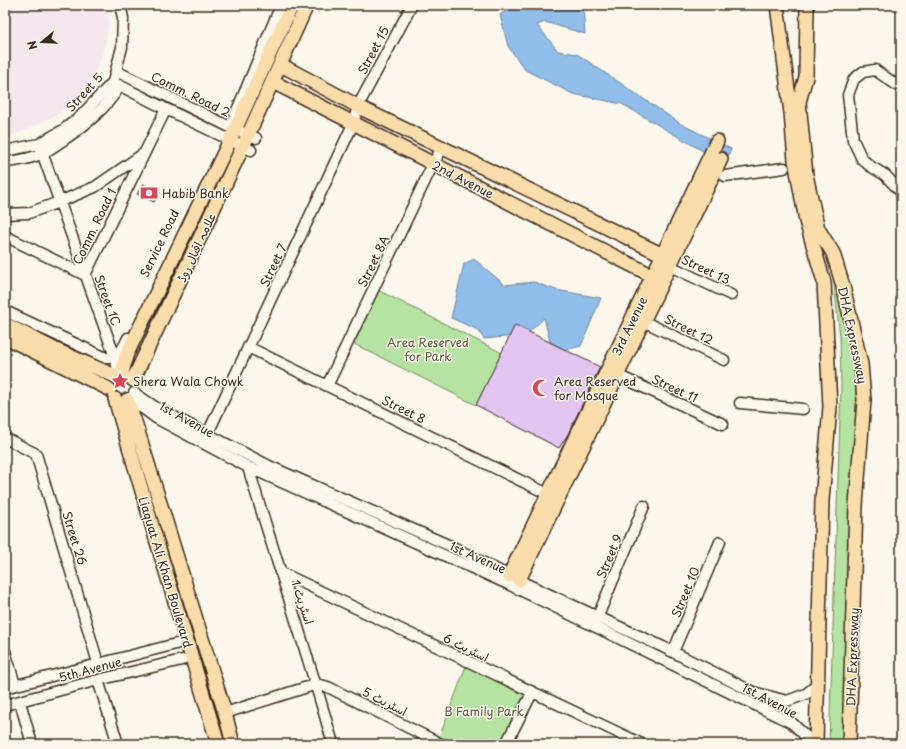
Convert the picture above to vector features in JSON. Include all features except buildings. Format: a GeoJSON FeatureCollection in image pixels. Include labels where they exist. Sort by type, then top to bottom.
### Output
{"type":"FeatureCollection","features":[{"type":"Feature","properties":{"kind":"main road"},"geometry":{"type":"LineString","coordinates":[[122,376],[126,356],[292,5]]}},
{"type":"Feature","properties":{"kind":"main road","name":"علامہ اقبال روڈ"},"geometry":{"type":"LineString","coordinates":[[122,376],[250,142],[273,82],[307,5]]}},
{"type":"Feature","properties":{"kind":"main road","name":"DHA Expressway"},"geometry":{"type":"LineString","coordinates":[[777,5],[791,113],[795,160],[806,222],[824,282],[830,407],[822,500],[818,684],[815,744]]}},
{"type":"Feature","properties":{"kind":"main road","name":"DHA Expressway"},"geometry":{"type":"LineString","coordinates":[[807,5],[806,78],[799,102],[806,175],[818,229],[833,253],[843,286],[861,364],[864,400],[856,505],[849,744]]}},
{"type":"Feature","properties":{"kind":"main road","name":"2nd Avenue"},"geometry":{"type":"LineString","coordinates":[[281,65],[442,148],[663,255]]}},
{"type":"Feature","properties":{"kind":"main road","name":"2nd Avenue"},"geometry":{"type":"LineString","coordinates":[[273,82],[653,276]]}},
{"type":"Feature","properties":{"kind":"main road","name":"3rd Avenue"},"geometry":{"type":"LineString","coordinates":[[514,578],[548,494],[717,141]]}},
{"type":"Feature","properties":{"kind":"main road","name":"3rd Avenue"},"geometry":{"type":"LineString","coordinates":[[514,578],[617,375],[721,159]]}},
{"type":"Feature","properties":{"kind":"main road"},"geometry":{"type":"LineString","coordinates":[[5,324],[58,351],[122,376],[135,384],[123,396]]}},
{"type":"Feature","properties":{"kind":"main road"},"geometry":{"type":"LineString","coordinates":[[5,337],[123,396]]}},
{"type":"Feature","properties":{"kind":"main road"},"geometry":{"type":"LineString","coordinates":[[122,376],[110,382],[123,396]]}},
{"type":"Feature","properties":{"kind":"main road","name":"Liaquat Ali Khan Boulevard"},"geometry":{"type":"LineString","coordinates":[[123,396],[136,425],[233,744]]}},
{"type":"Feature","properties":{"kind":"main road","name":"Liaquat Ali Khan Boulevard"},"geometry":{"type":"LineString","coordinates":[[123,396],[156,540],[218,744]]}},
{"type":"Feature","properties":{"kind":"street","name":"Street 5"},"geometry":{"type":"LineString","coordinates":[[5,162],[28,158],[40,149],[87,123],[109,102],[116,84],[116,71],[122,47],[123,18],[120,5]]}},
{"type":"Feature","properties":{"kind":"street","name":"Service Road"},"geometry":{"type":"LineString","coordinates":[[114,357],[122,349],[230,134],[281,5]]}},
{"type":"Feature","properties":{"kind":"street","name":"Street 15"},"geometry":{"type":"LineString","coordinates":[[358,106],[412,5]]}},
{"type":"Feature","properties":{"kind":"street"},"geometry":{"type":"LineString","coordinates":[[901,88],[875,70],[863,72],[854,79],[848,95],[853,140],[862,159],[884,175],[901,192]]}},
{"type":"Feature","properties":{"kind":"street","name":"Comm. Road 2"},"geometry":{"type":"LineString","coordinates":[[116,71],[230,134]]}},
{"type":"Feature","properties":{"kind":"street","name":"Comm. Road 2"},"geometry":{"type":"LineString","coordinates":[[116,84],[166,109],[250,142]]}},
{"type":"Feature","properties":{"kind":"street","name":"Street 7"},"geometry":{"type":"LineString","coordinates":[[208,433],[353,124],[358,106]]}},
{"type":"Feature","properties":{"kind":"street","name":"Comm. Road 1"},"geometry":{"type":"LineString","coordinates":[[5,236],[85,275],[166,109]]}},
{"type":"Feature","properties":{"kind":"street","name":"Street 8A"},"geometry":{"type":"LineString","coordinates":[[327,386],[442,148]]}},
{"type":"Feature","properties":{"kind":"street","name":"Street 5"},"geometry":{"type":"LineString","coordinates":[[5,151],[40,149]]}},
{"type":"Feature","properties":{"kind":"street","name":"Street 1C"},"geometry":{"type":"LineString","coordinates":[[40,149],[122,376]]}},
{"type":"Feature","properties":{"kind":"street"},"geometry":{"type":"LineString","coordinates":[[5,214],[29,213],[95,187],[143,154]]}},
{"type":"Feature","properties":{"kind":"street"},"geometry":{"type":"LineString","coordinates":[[725,176],[784,168]]}},
{"type":"Feature","properties":{"kind":"street","name":"Street 13"},"geometry":{"type":"LineString","coordinates":[[670,266],[731,295]]}},
{"type":"Feature","properties":{"kind":"street"},"geometry":{"type":"LineString","coordinates":[[5,311],[101,357],[114,357]]}},
{"type":"Feature","properties":{"kind":"street","name":"Street 12"},"geometry":{"type":"LineString","coordinates":[[643,321],[724,360]]}},
{"type":"Feature","properties":{"kind":"street","name":"Street 8"},"geometry":{"type":"LineString","coordinates":[[248,347],[548,494]]}},
{"type":"Feature","properties":{"kind":"street","name":"Street 11"},"geometry":{"type":"LineString","coordinates":[[617,375],[723,424]]}},
{"type":"Feature","properties":{"kind":"street"},"geometry":{"type":"LineString","coordinates":[[123,396],[155,407],[208,433],[269,466],[455,548],[514,578],[598,616],[753,692],[787,701],[806,694],[818,684]]}},
{"type":"Feature","properties":{"kind":"street","name":"1st Avenue"},"geometry":{"type":"LineString","coordinates":[[123,396],[156,418],[248,467],[515,588],[792,724],[815,744]]}},
{"type":"Feature","properties":{"kind":"street"},"geometry":{"type":"LineString","coordinates":[[740,404],[803,409]]}},
{"type":"Feature","properties":{"kind":"street","name":"Street 26"},"geometry":{"type":"LineString","coordinates":[[5,438],[36,454],[98,663]]}},
{"type":"Feature","properties":{"kind":"street","name":"اسٹریٹ 1"},"geometry":{"type":"LineString","coordinates":[[248,467],[316,684],[333,744]]}},
{"type":"Feature","properties":{"kind":"street","name":"Street 9"},"geometry":{"type":"LineString","coordinates":[[598,616],[644,506]]}},
{"type":"Feature","properties":{"kind":"street","name":"Street 10"},"geometry":{"type":"LineString","coordinates":[[673,652],[720,542]]}},
{"type":"Feature","properties":{"kind":"street","name":"اسٹریٹ 6"},"geometry":{"type":"LineString","coordinates":[[280,572],[642,744]]}},
{"type":"Feature","properties":{"kind":"street","name":"5th Avenue"},"geometry":{"type":"LineString","coordinates":[[10,687],[176,644]]}},
{"type":"Feature","properties":{"kind":"street"},"geometry":{"type":"LineString","coordinates":[[5,651],[10,687]]}},
{"type":"Feature","properties":{"kind":"street","name":"5th Avenue"},"geometry":{"type":"LineString","coordinates":[[5,705],[98,680],[182,660]]}},
{"type":"Feature","properties":{"kind":"street"},"geometry":{"type":"LineString","coordinates":[[98,680],[118,744]]}},
{"type":"Feature","properties":{"kind":"street"},"geometry":{"type":"LineString","coordinates":[[224,713],[316,684]]}},
{"type":"Feature","properties":{"kind":"street","name":"اسٹریٹ 5"},"geometry":{"type":"LineString","coordinates":[[316,684],[328,687],[441,744]]}},
{"type":"Feature","properties":{"kind":"street"},"geometry":{"type":"LineString","coordinates":[[506,744],[532,693]]}},
{"type":"Feature","properties":{"kind":"street"},"geometry":{"type":"LineString","coordinates":[[20,702],[32,744]]}},
{"type":"Feature","properties":{"kind":"shaded area"},"geometry":{"type":"Polygon","coordinates":[[[5,5],[108,5],[109,21],[102,56],[89,84],[69,106],[58,114],[27,130],[5,136],[5,5]]]}},
{"type":"Feature","properties":{"kind":"green space"},"geometry":{"type":"Polygon","coordinates":[[[833,277],[849,333],[856,384],[844,744],[829,744],[841,388],[840,336],[833,277]]]}},
{"type":"Feature","properties":{"kind":"green space","name":"Area Reserved for Park"},"geometry":{"type":"Polygon","coordinates":[[[374,288],[502,353],[476,405],[348,341],[374,288]]]}},
{"type":"Feature","properties":{"kind":"green space","name":"B Family Park"},"geometry":{"type":"Polygon","coordinates":[[[466,666],[528,696],[503,744],[453,744],[439,738],[466,666]]]}},
{"type":"Feature","properties":{"kind":"water"},"geometry":{"type":"Polygon","coordinates":[[[513,5],[583,5],[585,34],[545,22],[537,25],[558,51],[577,54],[681,124],[731,149],[725,164],[622,104],[573,94],[525,70],[508,46],[500,15],[513,5]]]}},
{"type":"Feature","properties":{"kind":"water"},"geometry":{"type":"Polygon","coordinates":[[[474,259],[505,285],[534,282],[556,290],[601,298],[581,346],[553,353],[544,318],[526,335],[484,339],[478,330],[451,318],[464,264],[474,259]]]}},
{"type":"Feature","properties":{"kind":"place","name":"Habib Bank"},"geometry":{"type":"Point","coordinates":[149,193]}},
{"type":"Feature","properties":{"kind":"place","name":"Shera Wala Chowk"},"geometry":{"type":"Point","coordinates":[120,381]}},
{"type":"Feature","properties":{"kind":"place","name":"Area Reserved for Mosque"},"geometry":{"type":"Point","coordinates":[541,388]}}]}
